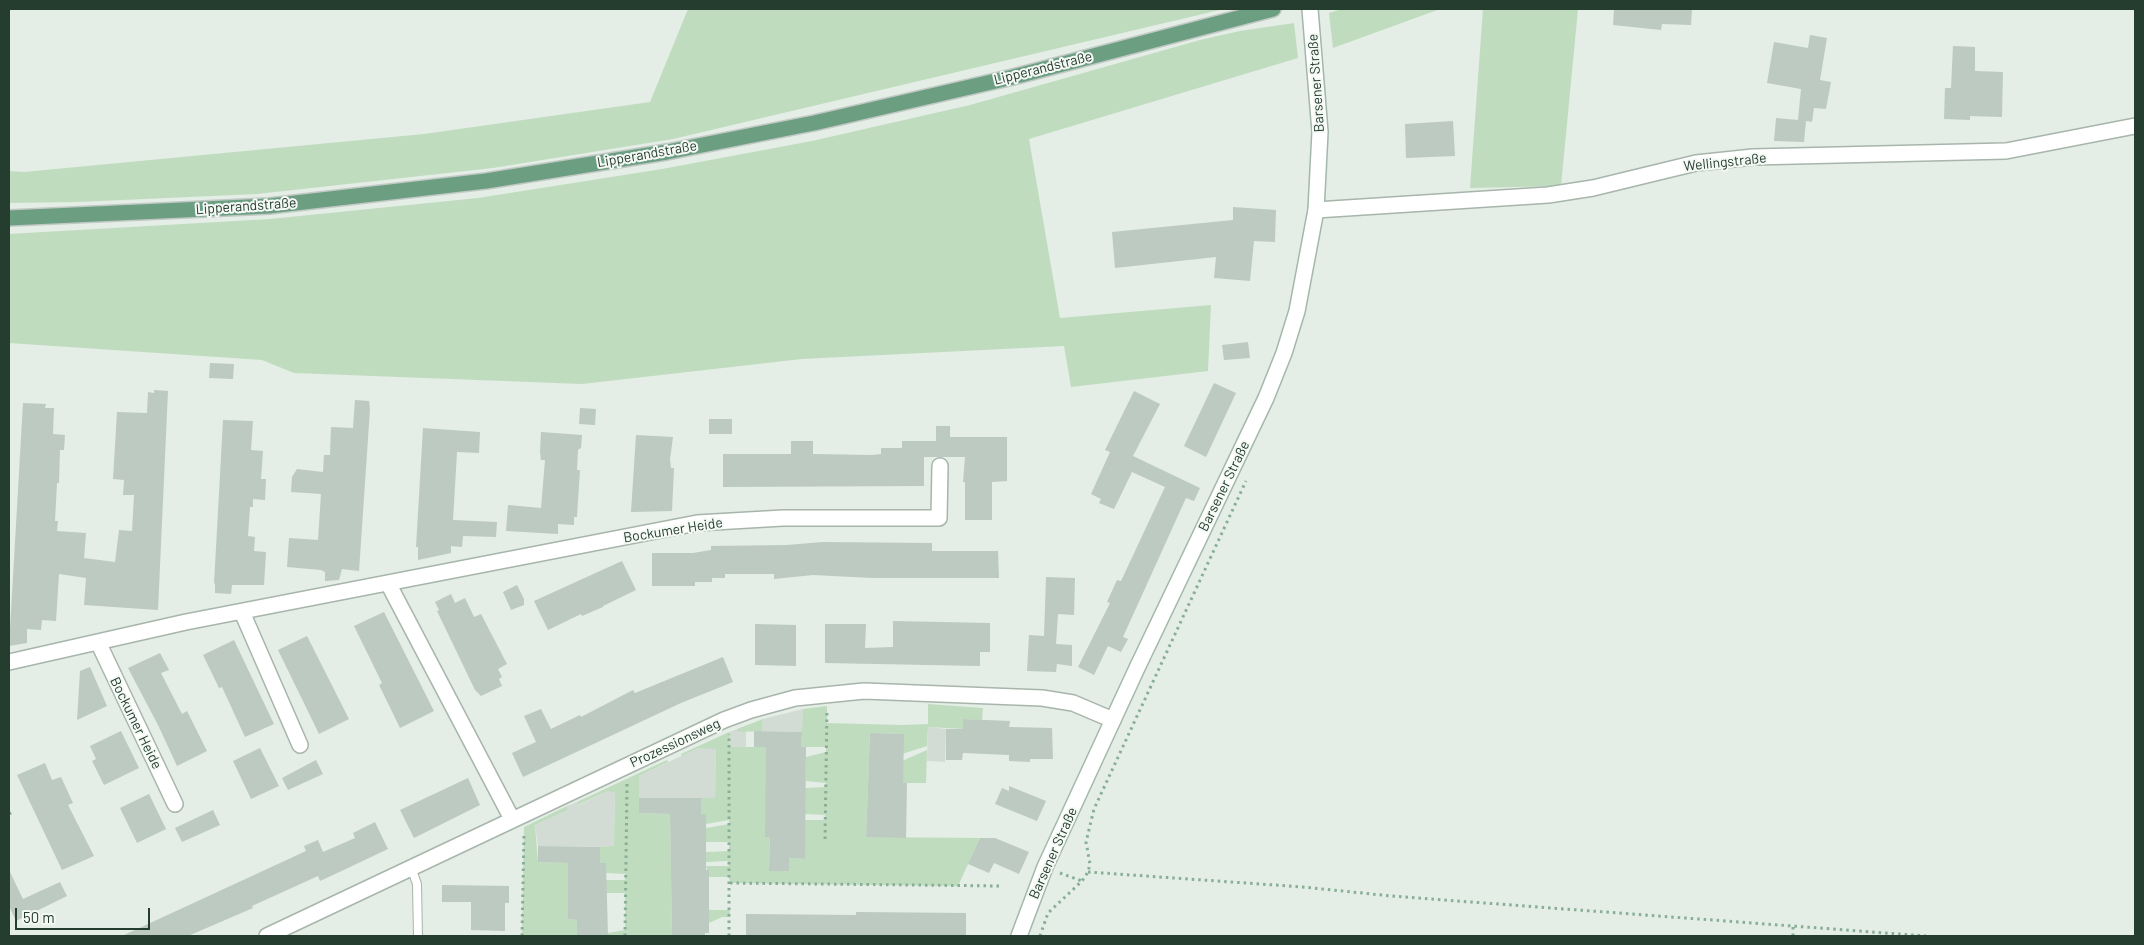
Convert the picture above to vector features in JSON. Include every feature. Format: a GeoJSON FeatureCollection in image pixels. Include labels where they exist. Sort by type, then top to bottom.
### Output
{"type":"FeatureCollection","features":[{"type":"Feature","properties":{"kind":"main road","name":"Lipperandstraße"},"geometry":{"type":"LineString","coordinates":[[9,218],[269,206],[486,181],[667,152],[814,122],[1013,77],[1273,9]]}},
{"type":"Feature","properties":{"kind":"street","name":"Barsener Straße"},"geometry":{"type":"LineString","coordinates":[[1019,936],[1045,868],[1281,362],[1297,311],[1316,210],[1320,132],[1310,9]]}},
{"type":"Feature","properties":{"kind":"street","name":"Wellingstraße"},"geometry":{"type":"LineString","coordinates":[[1316,210],[1557,194],[1583,190],[1696,163],[1754,157],[2006,151],[2135,126]]}},
{"type":"Feature","properties":{"kind":"street","name":"Bockumer Heide"},"geometry":{"type":"LineString","coordinates":[[9,662],[242,612],[389,585],[697,523],[784,518],[939,518],[940,466]]}},
{"type":"Feature","properties":{"kind":"street"},"geometry":{"type":"LineString","coordinates":[[389,585],[515,818]]}},
{"type":"Feature","properties":{"kind":"street"},"geometry":{"type":"LineString","coordinates":[[242,612],[300,745]]}},
{"type":"Feature","properties":{"kind":"street","name":"Bockumer Heide"},"geometry":{"type":"LineString","coordinates":[[98,642],[175,804]]}},
{"type":"Feature","properties":{"kind":"street","name":"Prozessionsweg"},"geometry":{"type":"LineString","coordinates":[[267,936],[724,720],[786,700],[827,693],[864,691],[929,692],[1058,699],[1113,720]]}},
{"type":"Feature","properties":{"kind":"lane"},"geometry":{"type":"LineString","coordinates":[[411,868],[417,884],[418,936]]}},
{"type":"Feature","properties":{"kind":"path"},"geometry":{"type":"LineString","coordinates":[[825,838],[827,693]]}},
{"type":"Feature","properties":{"kind":"path"},"geometry":{"type":"LineString","coordinates":[[724,720],[729,732],[729,936]]}},
{"type":"Feature","properties":{"kind":"path"},"geometry":{"type":"LineString","coordinates":[[621,768],[627,783],[625,936]]}},
{"type":"Feature","properties":{"kind":"path"},"geometry":{"type":"LineString","coordinates":[[9,814],[13,812]]}},
{"type":"Feature","properties":{"kind":"path"},"geometry":{"type":"LineString","coordinates":[[515,818],[524,827],[522,936]]}},
{"type":"Feature","properties":{"kind":"path"},"geometry":{"type":"LineString","coordinates":[[1045,868],[1082,881]]}},
{"type":"Feature","properties":{"kind":"path"},"geometry":{"type":"LineString","coordinates":[[1088,872],[1926,936]]}},
{"type":"Feature","properties":{"kind":"path"},"geometry":{"type":"LineString","coordinates":[[730,884],[1000,886]]}},
{"type":"Feature","properties":{"kind":"path"},"geometry":{"type":"LineString","coordinates":[[1040,936],[1048,913],[1057,903]]}},
{"type":"Feature","properties":{"kind":"path"},"geometry":{"type":"LineString","coordinates":[[1793,926],[1793,936]]}},
{"type":"Feature","properties":{"kind":"shaded area"},"geometry":{"type":"Polygon","coordinates":[[[803,709],[802,732],[762,731],[763,719],[803,709]]]}},
{"type":"Feature","properties":{"kind":"shaded area"},"geometry":{"type":"Polygon","coordinates":[[[928,727],[946,729],[945,762],[927,761],[928,727]]]}},
{"type":"Feature","properties":{"kind":"shaded area"},"geometry":{"type":"Polygon","coordinates":[[[737,729],[737,731],[746,731],[746,747],[729,747],[729,732],[737,729]]]}},
{"type":"Feature","properties":{"kind":"shaded area"},"geometry":{"type":"Polygon","coordinates":[[[698,748],[716,748],[715,799],[639,798],[639,776],[698,748]]]}},
{"type":"Feature","properties":{"kind":"shaded area"},"geometry":{"type":"Polygon","coordinates":[[[608,791],[615,792],[614,847],[538,846],[535,825],[568,810],[567,806],[577,802],[578,805],[608,791]]]}},
{"type":"Feature","properties":{"kind":"green space"},"geometry":{"type":"Polygon","coordinates":[[[688,9],[1224,9],[673,139],[493,168],[257,194],[9,203],[9,171],[24,172],[424,134],[650,102],[688,9]]]}},
{"type":"Feature","properties":{"kind":"green space"},"geometry":{"type":"Polygon","coordinates":[[[1342,9],[1440,9],[1333,48],[1329,13],[1342,9]]]}},
{"type":"Feature","properties":{"kind":"green space"},"geometry":{"type":"Polygon","coordinates":[[[1483,9],[1578,9],[1561,186],[1470,188],[1483,9]]]}},
{"type":"Feature","properties":{"kind":"green space"},"geometry":{"type":"Polygon","coordinates":[[[1294,23],[1298,58],[1029,139],[1060,318],[1211,305],[1208,371],[1071,387],[1064,346],[802,359],[582,384],[294,373],[262,360],[9,343],[9,234],[270,219],[478,198],[662,169],[812,141],[970,105],[1200,40],[1240,31],[1294,23]]]}},
{"type":"Feature","properties":{"kind":"green space"},"geometry":{"type":"Polygon","coordinates":[[[928,704],[983,708],[982,720],[964,719],[963,729],[928,727],[927,746],[902,754],[903,734],[870,733],[866,837],[980,838],[958,886],[730,883],[729,877],[709,877],[706,866],[729,866],[728,861],[706,862],[706,852],[729,851],[729,842],[706,842],[706,828],[729,824],[729,820],[706,824],[706,814],[701,814],[701,798],[715,798],[716,749],[698,748],[682,756],[681,754],[729,732],[729,747],[766,747],[766,837],[770,837],[769,871],[789,871],[789,858],[805,859],[805,820],[825,820],[825,815],[805,814],[805,788],[825,787],[826,783],[806,781],[806,757],[826,752],[826,747],[801,747],[803,709],[827,706],[827,723],[928,724],[928,704]]]}},
{"type":"Feature","properties":{"kind":"green space"},"geometry":{"type":"Polygon","coordinates":[[[763,719],[762,731],[737,732],[737,729],[763,719]]]}},
{"type":"Feature","properties":{"kind":"green space"},"geometry":{"type":"Polygon","coordinates":[[[927,750],[926,783],[903,783],[902,761],[927,750]]]}},
{"type":"Feature","properties":{"kind":"green space"},"geometry":{"type":"Polygon","coordinates":[[[667,760],[668,762],[639,776],[639,813],[670,814],[672,936],[608,936],[608,933],[625,930],[625,893],[606,893],[606,880],[625,880],[625,874],[606,873],[606,863],[600,863],[600,847],[614,846],[615,793],[608,791],[577,805],[577,802],[667,760]]]}},
{"type":"Feature","properties":{"kind":"green space"},"geometry":{"type":"Polygon","coordinates":[[[567,806],[568,810],[535,825],[538,862],[572,863],[568,882],[568,919],[577,920],[577,936],[522,936],[524,827],[567,806]]]}},
{"type":"Feature","properties":{"kind":"green space"},"geometry":{"type":"Polygon","coordinates":[[[709,910],[730,910],[730,917],[722,917],[709,923],[709,910]]]}},
{"type":"Feature","properties":{"kind":"building"},"geometry":{"type":"Polygon","coordinates":[[[1614,9],[1692,9],[1691,25],[1662,24],[1661,30],[1613,25],[1614,9]]]}},
{"type":"Feature","properties":{"kind":"building"},"geometry":{"type":"Polygon","coordinates":[[[1810,35],[1827,38],[1820,80],[1831,82],[1826,109],[1814,108],[1812,122],[1806,121],[1804,142],[1774,141],[1776,118],[1798,120],[1801,89],[1767,83],[1774,42],[1808,48],[1810,35]]]}},
{"type":"Feature","properties":{"kind":"building"},"geometry":{"type":"Polygon","coordinates":[[[1953,46],[1975,47],[1975,71],[2003,72],[2002,117],[1970,116],[1970,120],[1944,119],[1945,88],[1951,88],[1953,46]]]}},
{"type":"Feature","properties":{"kind":"building"},"geometry":{"type":"Polygon","coordinates":[[[1453,121],[1455,156],[1406,158],[1405,124],[1453,121]]]}},
{"type":"Feature","properties":{"kind":"building"},"geometry":{"type":"Polygon","coordinates":[[[1233,207],[1276,210],[1275,242],[1254,241],[1250,281],[1214,278],[1216,257],[1115,268],[1112,232],[1233,220],[1233,207]]]}},
{"type":"Feature","properties":{"kind":"building"},"geometry":{"type":"Polygon","coordinates":[[[1248,342],[1250,358],[1224,360],[1222,345],[1248,342]]]}},
{"type":"Feature","properties":{"kind":"building"},"geometry":{"type":"Polygon","coordinates":[[[210,363],[234,364],[233,379],[209,378],[210,363]]]}},
{"type":"Feature","properties":{"kind":"building"},"geometry":{"type":"Polygon","coordinates":[[[1214,383],[1236,393],[1206,457],[1184,446],[1214,383]]]}},
{"type":"Feature","properties":{"kind":"building"},"geometry":{"type":"Polygon","coordinates":[[[154,390],[168,391],[158,610],[84,605],[86,578],[59,574],[56,621],[42,620],[41,630],[27,629],[27,643],[9,646],[23,403],[46,404],[45,408],[54,408],[53,434],[65,435],[64,450],[60,450],[59,483],[57,483],[55,521],[58,521],[57,531],[86,533],[84,558],[115,562],[119,530],[132,531],[134,495],[123,495],[124,480],[113,479],[117,412],[147,413],[148,392],[154,393],[154,390]]]}},
{"type":"Feature","properties":{"kind":"building"},"geometry":{"type":"Polygon","coordinates":[[[1134,391],[1160,404],[1133,456],[1200,488],[1194,501],[1186,498],[1123,637],[1128,639],[1121,652],[1108,646],[1094,675],[1078,667],[1110,603],[1107,602],[1117,580],[1121,581],[1165,487],[1132,472],[1114,509],[1099,503],[1101,499],[1091,494],[1110,452],[1105,450],[1134,391]]]}},
{"type":"Feature","properties":{"kind":"building"},"geometry":{"type":"Polygon","coordinates":[[[355,400],[369,401],[370,409],[359,571],[342,569],[339,580],[325,581],[325,572],[321,570],[287,567],[289,538],[318,540],[321,494],[291,492],[292,477],[297,469],[323,472],[324,455],[330,455],[331,427],[353,428],[355,400]]]}},
{"type":"Feature","properties":{"kind":"building"},"geometry":{"type":"Polygon","coordinates":[[[580,408],[596,409],[595,425],[579,424],[580,408]]]}},
{"type":"Feature","properties":{"kind":"building"},"geometry":{"type":"Polygon","coordinates":[[[709,419],[732,419],[732,434],[709,434],[709,419]]]}},
{"type":"Feature","properties":{"kind":"building"},"geometry":{"type":"Polygon","coordinates":[[[223,420],[253,421],[251,450],[263,451],[261,479],[266,479],[265,500],[253,499],[253,507],[250,507],[248,536],[255,537],[254,551],[266,552],[264,585],[232,585],[231,594],[215,593],[214,584],[223,420]]]}},
{"type":"Feature","properties":{"kind":"building"},"geometry":{"type":"Polygon","coordinates":[[[936,426],[950,426],[950,437],[1007,437],[1007,481],[992,482],[992,520],[965,520],[965,482],[963,482],[965,457],[924,457],[924,486],[723,487],[723,454],[791,454],[791,441],[813,441],[813,454],[881,454],[881,448],[902,448],[902,441],[936,441],[936,426]]]}},
{"type":"Feature","properties":{"kind":"building"},"geometry":{"type":"Polygon","coordinates":[[[423,428],[480,432],[479,453],[457,452],[453,520],[497,522],[496,537],[463,536],[462,547],[451,546],[451,553],[418,560],[418,547],[416,547],[423,428]]]}},
{"type":"Feature","properties":{"kind":"building"},"geometry":{"type":"Polygon","coordinates":[[[541,432],[582,435],[581,448],[578,450],[577,470],[580,470],[577,517],[574,517],[574,525],[558,524],[558,534],[506,531],[508,505],[541,508],[545,460],[541,460],[541,432]]]}},
{"type":"Feature","properties":{"kind":"building"},"geometry":{"type":"Polygon","coordinates":[[[636,435],[673,437],[670,459],[671,468],[674,468],[672,511],[631,512],[636,435]]]}},
{"type":"Feature","properties":{"kind":"building"},"geometry":{"type":"Polygon","coordinates":[[[822,542],[932,543],[932,551],[998,551],[999,578],[872,578],[813,575],[774,579],[774,574],[725,574],[725,578],[712,578],[712,582],[695,582],[695,586],[652,586],[652,553],[693,553],[711,550],[711,546],[787,545],[822,542]]]}},
{"type":"Feature","properties":{"kind":"building"},"geometry":{"type":"Polygon","coordinates":[[[622,561],[636,590],[603,607],[582,616],[581,614],[548,630],[534,601],[622,561]]]}},
{"type":"Feature","properties":{"kind":"building"},"geometry":{"type":"Polygon","coordinates":[[[1046,577],[1075,578],[1074,615],[1058,614],[1056,644],[1072,645],[1072,666],[1057,664],[1056,672],[1027,671],[1029,635],[1044,636],[1046,577]]]}},
{"type":"Feature","properties":{"kind":"building"},"geometry":{"type":"Polygon","coordinates":[[[517,585],[524,599],[524,605],[511,610],[503,592],[517,585]]]}},
{"type":"Feature","properties":{"kind":"building"},"geometry":{"type":"Polygon","coordinates":[[[451,594],[455,603],[465,598],[474,617],[481,614],[507,664],[498,669],[502,677],[499,679],[502,686],[481,696],[475,690],[437,611],[439,610],[435,602],[451,594]]]}},
{"type":"Feature","properties":{"kind":"building"},"geometry":{"type":"Polygon","coordinates":[[[384,612],[434,711],[400,728],[379,685],[382,683],[354,626],[384,612]]]}},
{"type":"Feature","properties":{"kind":"building"},"geometry":{"type":"Polygon","coordinates":[[[893,621],[990,623],[990,652],[980,652],[980,666],[825,663],[825,624],[866,624],[865,648],[893,647],[893,621]]]}},
{"type":"Feature","properties":{"kind":"building"},"geometry":{"type":"Polygon","coordinates":[[[755,624],[796,625],[796,666],[755,665],[755,624]]]}},
{"type":"Feature","properties":{"kind":"building"},"geometry":{"type":"Polygon","coordinates":[[[307,636],[349,719],[319,734],[278,650],[307,636]]]}},
{"type":"Feature","properties":{"kind":"building"},"geometry":{"type":"Polygon","coordinates":[[[234,640],[274,724],[245,737],[222,687],[219,688],[203,655],[234,640]]]}},
{"type":"Feature","properties":{"kind":"building"},"geometry":{"type":"Polygon","coordinates":[[[160,653],[169,670],[161,673],[182,714],[187,711],[207,751],[177,766],[128,668],[160,653]]]}},
{"type":"Feature","properties":{"kind":"building"},"geometry":{"type":"Polygon","coordinates":[[[723,657],[733,682],[681,703],[523,777],[512,753],[536,742],[524,716],[541,709],[551,729],[580,715],[581,717],[633,690],[635,693],[723,657]]]}},
{"type":"Feature","properties":{"kind":"building"},"geometry":{"type":"Polygon","coordinates":[[[90,667],[107,706],[77,720],[80,671],[90,667]]]}},
{"type":"Feature","properties":{"kind":"building"},"geometry":{"type":"Polygon","coordinates":[[[963,719],[1010,721],[1009,727],[1052,728],[1053,759],[1030,759],[1030,762],[1009,761],[1009,755],[963,753],[962,760],[946,760],[946,729],[963,729],[963,719]]]}},
{"type":"Feature","properties":{"kind":"building"},"geometry":{"type":"Polygon","coordinates":[[[121,731],[139,768],[104,785],[92,761],[96,759],[90,746],[121,731]]]}},
{"type":"Feature","properties":{"kind":"building"},"geometry":{"type":"Polygon","coordinates":[[[754,731],[802,732],[801,747],[806,747],[805,859],[789,858],[789,871],[769,871],[770,837],[765,837],[766,747],[754,747],[754,731]]]}},
{"type":"Feature","properties":{"kind":"building"},"geometry":{"type":"Polygon","coordinates":[[[870,733],[904,734],[903,783],[907,783],[906,838],[866,837],[870,733]]]}},
{"type":"Feature","properties":{"kind":"building"},"geometry":{"type":"Polygon","coordinates":[[[260,748],[279,786],[251,799],[233,761],[260,748]]]}},
{"type":"Feature","properties":{"kind":"building"},"geometry":{"type":"Polygon","coordinates":[[[316,760],[323,774],[288,790],[282,778],[316,760]]]}},
{"type":"Feature","properties":{"kind":"building"},"geometry":{"type":"Polygon","coordinates":[[[45,763],[52,780],[61,777],[73,803],[68,805],[94,856],[62,870],[17,775],[45,763]]]}},
{"type":"Feature","properties":{"kind":"building"},"geometry":{"type":"Polygon","coordinates":[[[468,778],[480,805],[414,838],[400,810],[468,778]]]}},
{"type":"Feature","properties":{"kind":"building"},"geometry":{"type":"Polygon","coordinates":[[[1009,786],[1046,801],[1037,821],[995,804],[1002,788],[1009,791],[1009,786]]]}},
{"type":"Feature","properties":{"kind":"building"},"geometry":{"type":"Polygon","coordinates":[[[149,794],[166,829],[137,843],[120,808],[149,794]]]}},
{"type":"Feature","properties":{"kind":"building"},"geometry":{"type":"Polygon","coordinates":[[[639,798],[701,798],[701,814],[706,814],[706,870],[709,870],[709,933],[705,933],[705,936],[672,936],[670,814],[639,813],[639,798]]]}},
{"type":"Feature","properties":{"kind":"building"},"geometry":{"type":"Polygon","coordinates":[[[213,810],[220,825],[182,842],[175,828],[213,810]]]}},
{"type":"Feature","properties":{"kind":"building"},"geometry":{"type":"Polygon","coordinates":[[[375,822],[388,849],[320,881],[318,876],[252,906],[253,908],[188,936],[122,936],[306,851],[304,846],[318,840],[323,852],[355,838],[353,833],[375,822]]]}},
{"type":"Feature","properties":{"kind":"building"},"geometry":{"type":"Polygon","coordinates":[[[980,838],[995,838],[1029,852],[1019,874],[994,863],[989,873],[968,864],[980,838]]]}},
{"type":"Feature","properties":{"kind":"building"},"geometry":{"type":"Polygon","coordinates":[[[538,846],[600,847],[600,863],[606,863],[608,936],[577,936],[577,920],[568,919],[568,863],[538,862],[538,846]]]}},
{"type":"Feature","properties":{"kind":"building"},"geometry":{"type":"Polygon","coordinates":[[[9,870],[23,899],[60,882],[67,896],[16,921],[9,906],[9,870]]]}},
{"type":"Feature","properties":{"kind":"building"},"geometry":{"type":"Polygon","coordinates":[[[442,885],[509,886],[509,903],[505,903],[505,931],[471,930],[471,902],[442,902],[442,885]]]}},
{"type":"Feature","properties":{"kind":"building"},"geometry":{"type":"Polygon","coordinates":[[[856,912],[966,913],[966,936],[746,936],[746,914],[856,915],[856,912]]]}}]}
